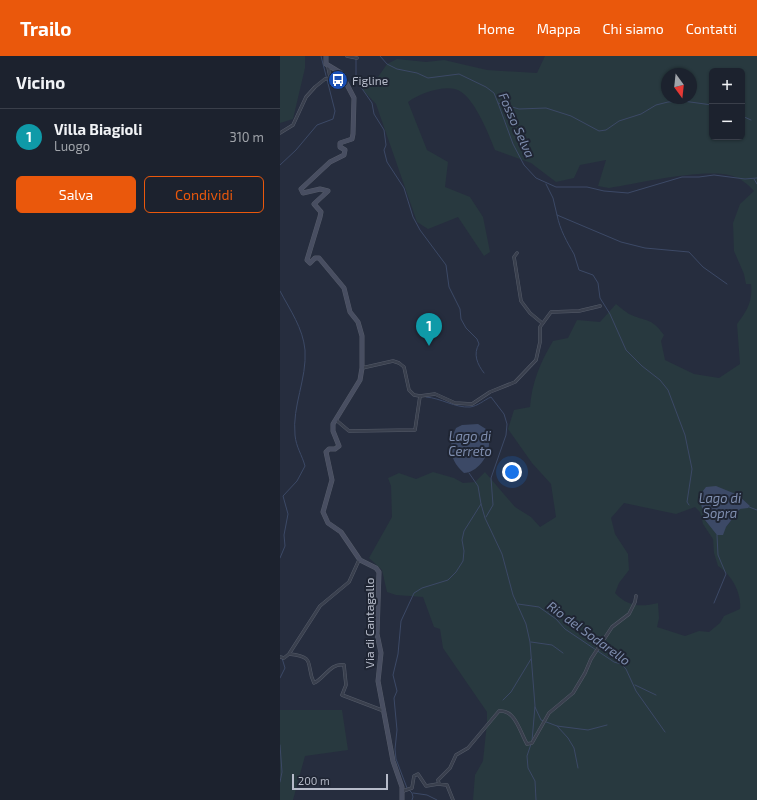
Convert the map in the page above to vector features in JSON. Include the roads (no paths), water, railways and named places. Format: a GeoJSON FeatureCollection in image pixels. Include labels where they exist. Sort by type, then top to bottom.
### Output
{"type":"FeatureCollection","features":[{"type":"Feature","properties":{"kind":"street"},"geometry":{"type":"LineString","coordinates":[[326,56],[325,61],[328,67],[329,77]]}},
{"type":"Feature","properties":{"kind":"street"},"geometry":{"type":"LineString","coordinates":[[348,56],[355,58]]}},
{"type":"Feature","properties":{"kind":"street"},"geometry":{"type":"LineString","coordinates":[[328,67],[340,72],[354,98],[352,139],[340,143],[340,147],[345,150],[344,155],[330,162],[301,189],[303,193],[320,189],[328,191],[314,204],[320,212],[320,217],[307,260],[310,263],[315,258],[319,258],[344,288],[350,312],[358,322],[361,332],[362,368],[358,384],[336,419],[349,431],[415,430],[420,396]]}},
{"type":"Feature","properties":{"kind":"street"},"geometry":{"type":"LineString","coordinates":[[280,133],[293,125],[306,97],[325,79],[329,77],[336,78],[342,76]]}},
{"type":"Feature","properties":{"kind":"street"},"geometry":{"type":"LineString","coordinates":[[517,253],[514,257],[521,301],[530,313],[542,322]]}},
{"type":"Feature","properties":{"kind":"street"},"geometry":{"type":"LineString","coordinates":[[362,368],[393,361],[404,367],[410,390],[414,395],[420,396],[435,394],[455,403],[472,404],[490,392],[515,382],[536,360],[539,352],[542,322],[551,312],[578,311],[600,306]]}},
{"type":"Feature","properties":{"kind":"street","name":"Via di Cantagallo"},"geometry":{"type":"LineString","coordinates":[[336,419],[333,424],[333,431],[339,446],[335,449],[329,449],[326,452],[332,480],[322,512],[328,523],[341,532],[360,560],[376,568],[379,572],[377,634],[381,653],[378,681],[393,761],[404,790],[402,800]]}},
{"type":"Feature","properties":{"kind":"street"},"geometry":{"type":"LineString","coordinates":[[280,657],[284,658],[289,654],[320,606],[349,582],[360,560]]}},
{"type":"Feature","properties":{"kind":"street"},"geometry":{"type":"LineString","coordinates":[[439,784],[438,780],[451,766],[456,756],[468,748],[499,711],[508,712],[513,716],[527,744],[532,743],[549,713],[573,693],[598,648],[612,628],[629,614],[635,602],[636,596]]}},
{"type":"Feature","properties":{"kind":"street"},"geometry":{"type":"LineString","coordinates":[[289,654],[299,654],[307,660],[314,683],[332,668],[340,664],[344,665],[346,685],[342,695],[384,711]]}},
{"type":"Feature","properties":{"kind":"street"},"geometry":{"type":"LineString","coordinates":[[404,790],[412,788],[414,776],[418,774],[426,786],[439,784],[447,785],[453,800]]}},
{"type":"Feature","properties":{"kind":"water","name":"Lago di Cerreto"},"geometry":{"type":"Polygon","coordinates":[[[478,424],[486,429],[489,442],[487,454],[477,467],[464,473],[455,463],[451,452],[453,434],[456,428],[462,425],[478,424]]]}},
{"type":"Feature","properties":{"kind":"water","name":"Lago di Sopra"},"geometry":{"type":"Polygon","coordinates":[[[716,486],[738,495],[750,506],[748,508],[740,509],[726,527],[723,535],[717,535],[705,520],[699,496],[706,487],[716,486]]]}},
{"type":"Feature","properties":{"kind":"waterway"},"geometry":{"type":"LineString","coordinates":[[280,165],[296,150],[317,125],[333,119],[335,111],[321,56]]}},
{"type":"Feature","properties":{"kind":"waterway"},"geometry":{"type":"LineString","coordinates":[[356,56],[356,80],[372,103],[374,114],[384,130],[386,145],[384,150],[387,162],[404,188],[413,217],[420,230],[446,265],[449,287],[460,309],[461,319],[466,328],[477,339],[479,344],[476,355],[479,366],[484,373]]}},
{"type":"Feature","properties":{"kind":"waterway","name":"Fosso Selva"},"geometry":{"type":"LineString","coordinates":[[380,56],[387,64],[397,69],[417,73],[428,78],[459,74],[486,87],[494,93],[513,144],[524,165],[536,178],[556,187],[587,187],[604,191],[628,193],[682,177],[714,175],[745,179],[757,178]]}},
{"type":"Feature","properties":{"kind":"waterway"},"geometry":{"type":"LineString","coordinates":[[498,103],[519,109],[546,108],[571,116],[599,131],[606,130],[619,121],[641,114],[656,105],[668,102],[683,101],[709,105]]}},
{"type":"Feature","properties":{"kind":"waterway"},"geometry":{"type":"LineString","coordinates":[[745,117],[751,120]]}},
{"type":"Feature","properties":{"kind":"waterway","name":"Fosso Selva"},"geometry":{"type":"LineString","coordinates":[[754,179],[757,184]]}},
{"type":"Feature","properties":{"kind":"waterway","name":"Fosso Selva"},"geometry":{"type":"LineString","coordinates":[[546,184],[553,198],[557,215],[621,242],[645,248],[689,252],[703,267],[727,284]]}},
{"type":"Feature","properties":{"kind":"waterway","name":"Fosso Selva"},"geometry":{"type":"LineString","coordinates":[[557,215],[562,231],[574,254],[579,270],[593,275],[598,283],[600,298],[610,314],[626,350],[642,366],[660,380],[668,390],[685,435],[692,469],[687,502],[689,505]]}},
{"type":"Feature","properties":{"kind":"waterway"},"geometry":{"type":"LineString","coordinates":[[280,291],[296,319],[302,334],[305,350],[304,371],[295,424],[295,435],[305,466],[297,481],[283,496],[288,514],[284,535],[285,546],[280,558]]}},
{"type":"Feature","properties":{"kind":"waterway"},"geometry":{"type":"LineString","coordinates":[[426,397],[464,407],[473,406],[491,397],[504,414],[507,424],[506,435],[491,478],[493,505],[486,517]]}},
{"type":"Feature","properties":{"kind":"waterway","name":"Rio del Sodarello"},"geometry":{"type":"LineString","coordinates":[[469,473],[478,486],[485,518],[502,554],[513,595],[526,624],[530,642],[535,706],[532,741]]}},
{"type":"Feature","properties":{"kind":"waterway"},"geometry":{"type":"LineString","coordinates":[[412,800],[412,793],[407,788],[396,759],[395,749],[397,730],[394,698],[397,691],[393,675],[398,654],[401,621],[414,593],[422,588],[448,580],[456,572],[463,561],[464,551],[462,540],[464,531],[481,504]]}},
{"type":"Feature","properties":{"kind":"waterway"},"geometry":{"type":"LineString","coordinates":[[749,507],[757,510]]}},
{"type":"Feature","properties":{"kind":"waterway"},"geometry":{"type":"LineString","coordinates":[[714,603],[726,574],[718,555],[717,535]]}},
{"type":"Feature","properties":{"kind":"waterway","name":"Rio del Sodarello"},"geometry":{"type":"LineString","coordinates":[[518,604],[539,607],[556,619],[565,629],[614,662],[621,664],[626,669],[636,691],[665,732]]}},
{"type":"Feature","properties":{"kind":"waterway"},"geometry":{"type":"LineString","coordinates":[[531,642],[552,645],[563,653]]}},
{"type":"Feature","properties":{"kind":"waterway"},"geometry":{"type":"LineString","coordinates":[[280,678],[285,668],[282,658]]}},
{"type":"Feature","properties":{"kind":"waterway"},"geometry":{"type":"LineString","coordinates":[[503,700],[511,692],[531,659]]}},
{"type":"Feature","properties":{"kind":"waterway"},"geometry":{"type":"LineString","coordinates":[[635,685],[656,695]]}},
{"type":"Feature","properties":{"kind":"waterway"},"geometry":{"type":"LineString","coordinates":[[535,707],[541,720],[557,726],[588,730],[607,725]]}},
{"type":"Feature","properties":{"kind":"waterway"},"geometry":{"type":"LineString","coordinates":[[557,726],[568,738],[574,748],[578,768]]}},
{"type":"Feature","properties":{"kind":"waterway","name":"Rio del Sodarello"},"geometry":{"type":"LineString","coordinates":[[531,744],[527,756],[528,768],[535,781],[536,800]]}},
{"type":"Feature","properties":{"kind":"waterway"},"geometry":{"type":"LineString","coordinates":[[280,745],[282,772],[280,782]]}},
{"type":"Feature","properties":{"kind":"waterway"},"geometry":{"type":"LineString","coordinates":[[413,793],[427,795],[437,800]]}},
{"type":"Feature","properties":{"kind":"place","name":"Figline"},"geometry":{"type":"Point","coordinates":[338,80]}},
{"type":"Feature","properties":{"kind":"place","name":"Villa Biagioli"},"geometry":{"type":"Point","coordinates":[429,346]}}]}
